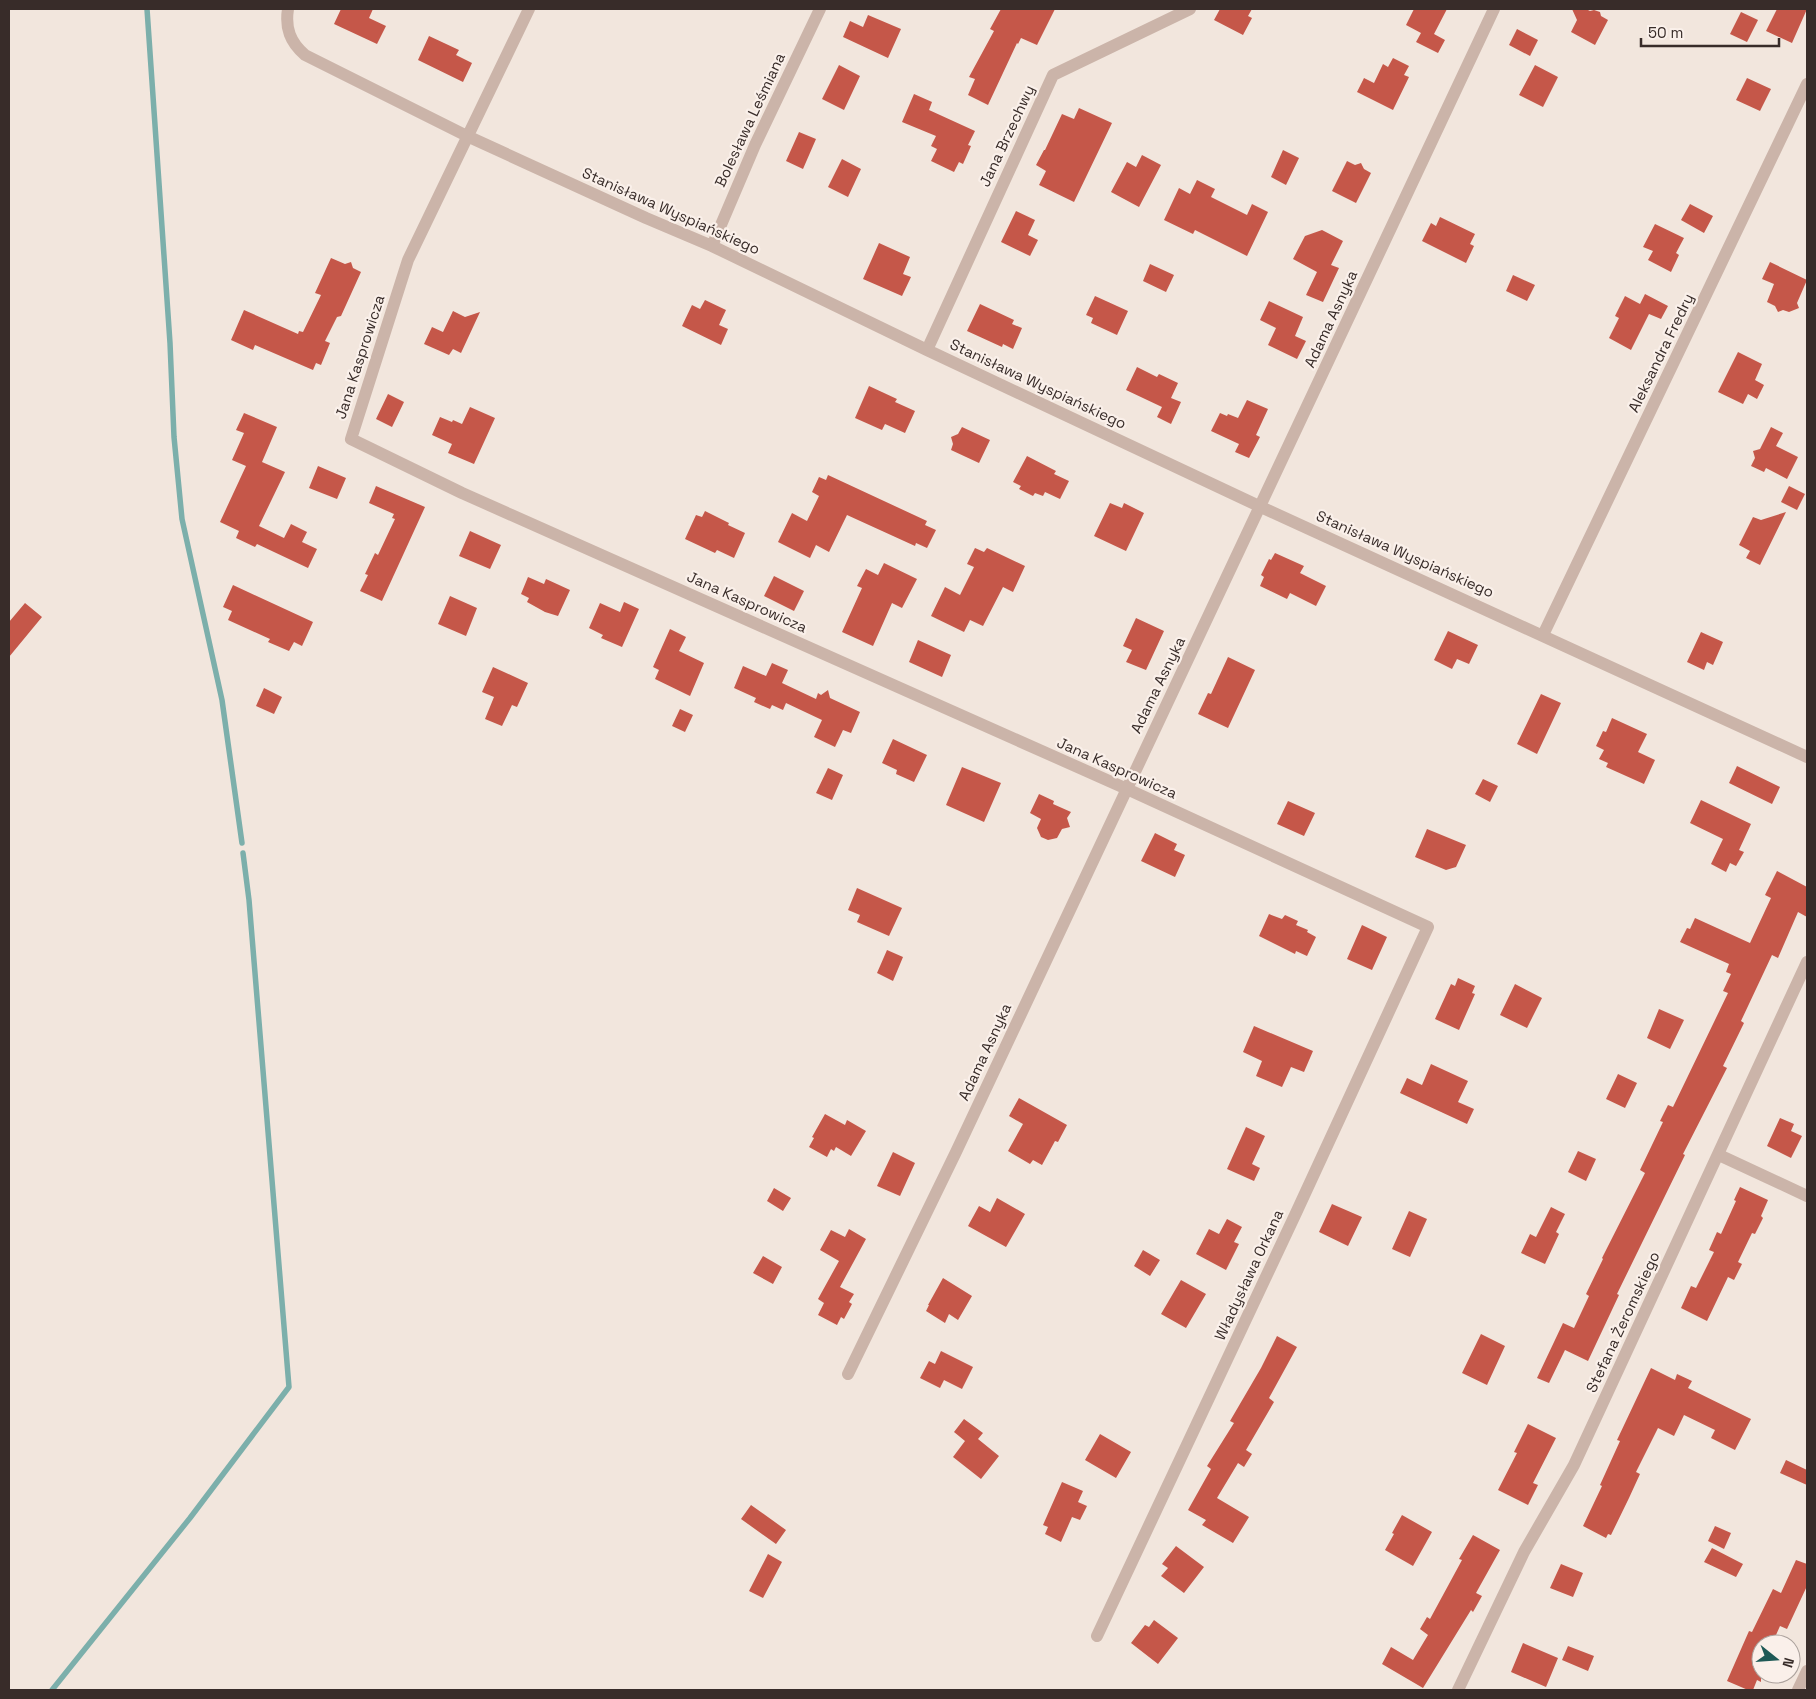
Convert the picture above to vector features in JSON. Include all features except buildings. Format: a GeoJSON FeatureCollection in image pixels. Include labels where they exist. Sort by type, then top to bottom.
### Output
{"type":"FeatureCollection","features":[{"type":"Feature","properties":{"kind":"street","name":"Stanisława Wyspiańskiego"},"geometry":{"type":"LineString","coordinates":[[288,9],[287,22],[290,38],[305,55],[467,136],[637,214],[712,246],[927,350],[1261,507],[1807,757]]}},
{"type":"Feature","properties":{"kind":"street"},"geometry":{"type":"LineString","coordinates":[[467,136],[529,9]]}},
{"type":"Feature","properties":{"kind":"street","name":"Bolesława Leśmiana"},"geometry":{"type":"LineString","coordinates":[[712,246],[756,144],[820,9]]}},
{"type":"Feature","properties":{"kind":"street","name":"Jana Brzechwy"},"geometry":{"type":"LineString","coordinates":[[927,350],[1053,75],[1190,9]]}},
{"type":"Feature","properties":{"kind":"street","name":"Adama Asnyka"},"geometry":{"type":"LineString","coordinates":[[848,1374],[956,1152],[1494,9]]}},
{"type":"Feature","properties":{"kind":"street","name":"Aleksandra Fredry"},"geometry":{"type":"LineString","coordinates":[[1544,635],[1807,84]]}},
{"type":"Feature","properties":{"kind":"street","name":"Jana Kasprowicza"},"geometry":{"type":"LineString","coordinates":[[467,136],[408,260],[351,439],[462,492],[1428,926]]}},
{"type":"Feature","properties":{"kind":"street","name":"Władysława Orkana"},"geometry":{"type":"LineString","coordinates":[[1097,1636],[1288,1231],[1428,926]]}},
{"type":"Feature","properties":{"kind":"street","name":"Stefana Żeromskiego"},"geometry":{"type":"LineString","coordinates":[[1458,1690],[1524,1552],[1574,1466],[1807,962]]}},
{"type":"Feature","properties":{"kind":"street"},"geometry":{"type":"LineString","coordinates":[[1719,1155],[1807,1196]]}},
{"type":"Feature","properties":{"kind":"street"},"geometry":{"type":"LineString","coordinates":[[1798,1690],[1807,1671]]}},
{"type":"Feature","properties":{"kind":"waterway"},"geometry":{"type":"LineString","coordinates":[[147,9],[170,343],[174,437],[182,519],[222,700],[242,843]]}},
{"type":"Feature","properties":{"kind":"waterway"},"geometry":{"type":"LineString","coordinates":[[52,1690],[190,1518],[289,1387],[249,900],[243,853]]}}]}
